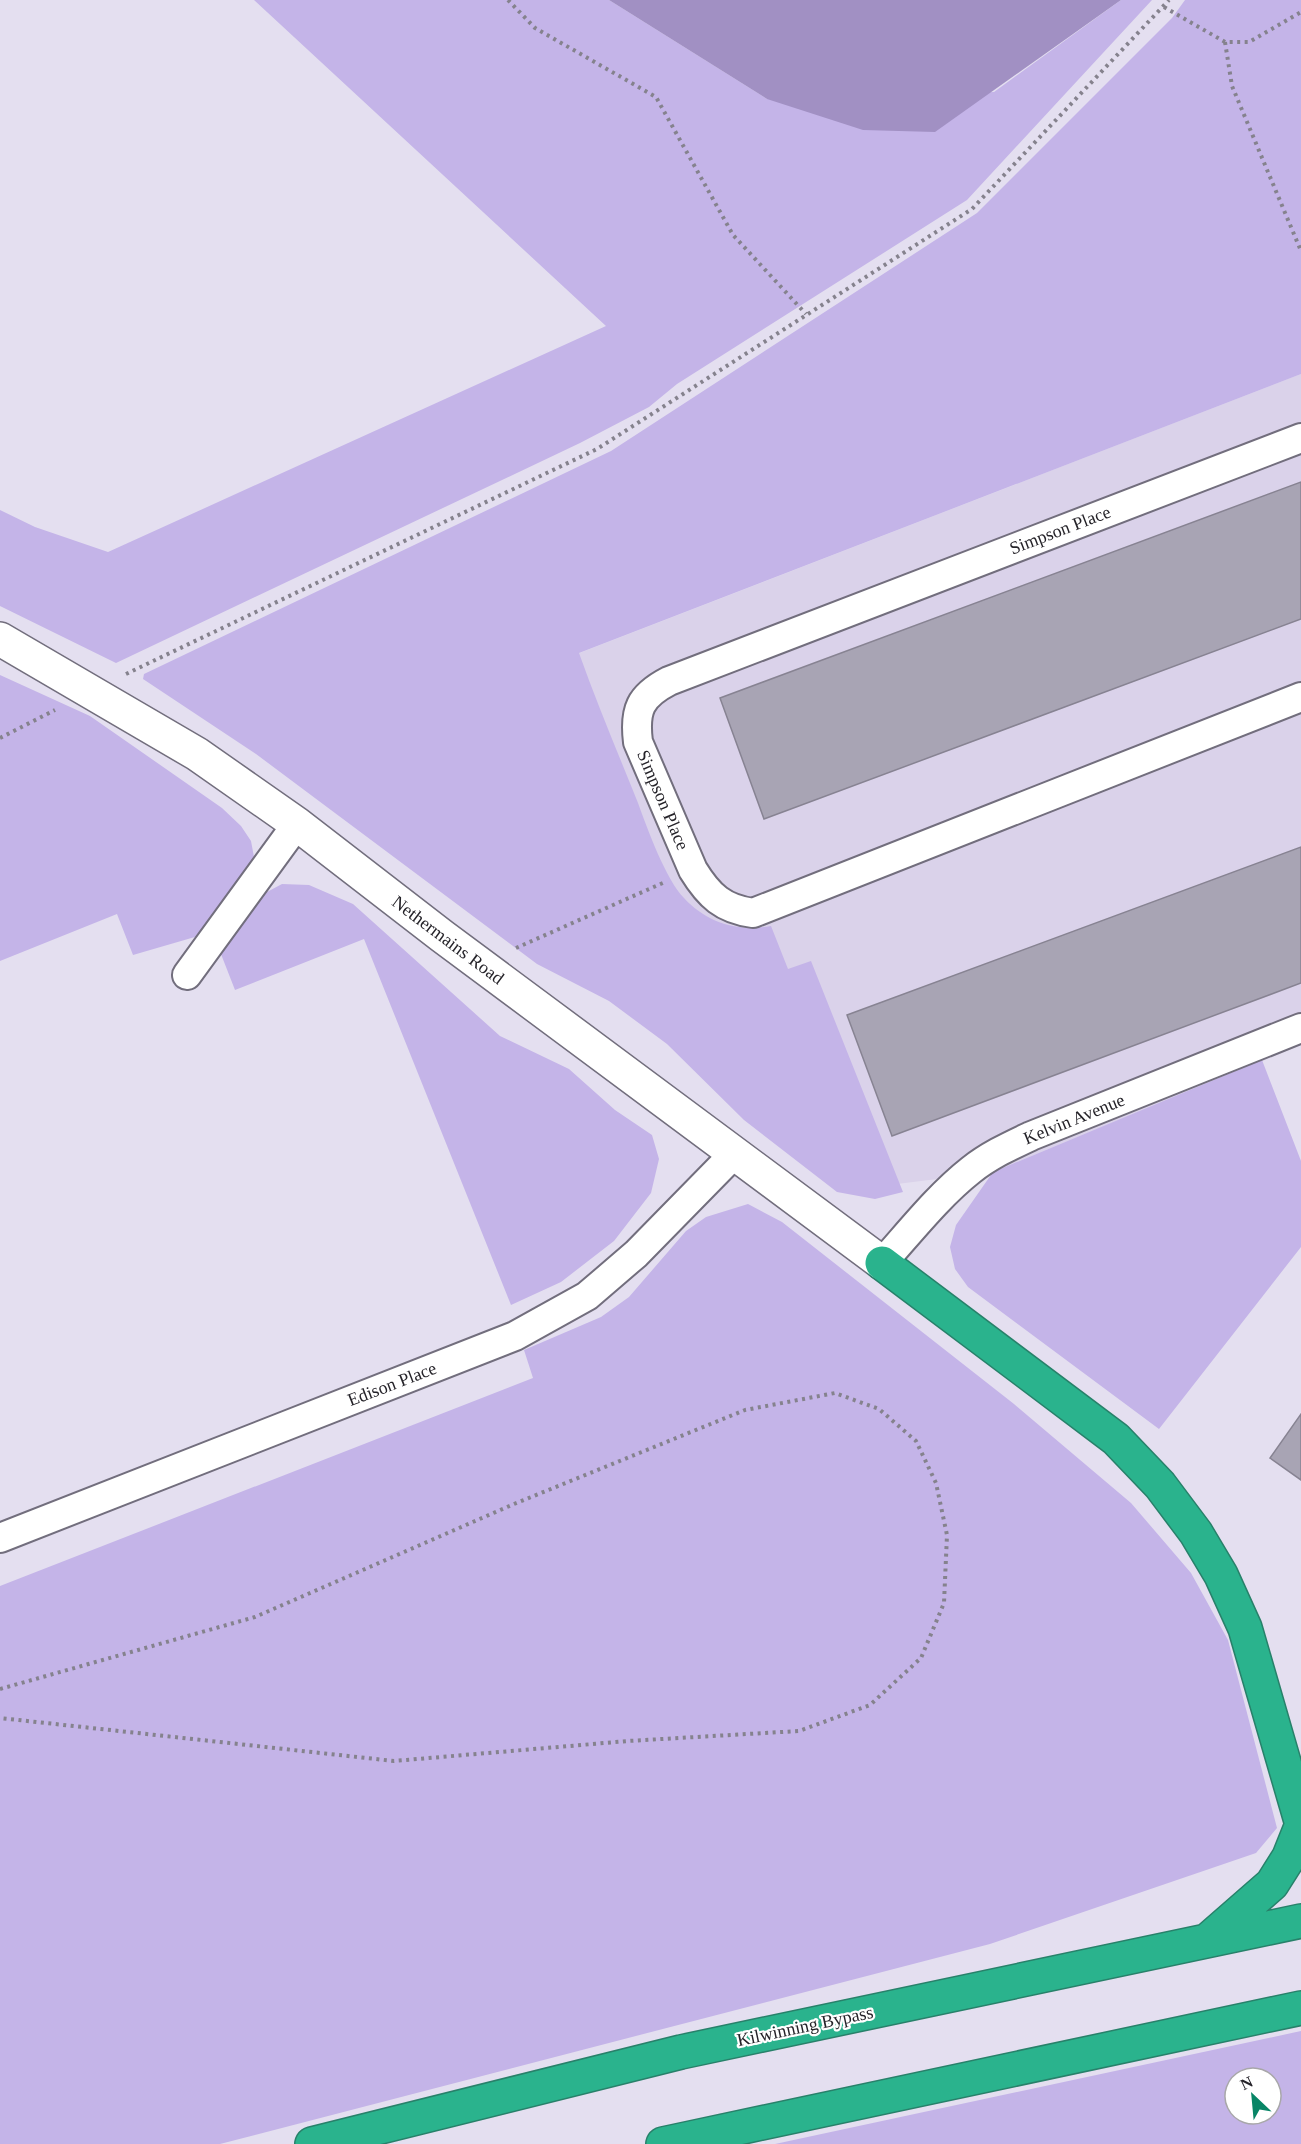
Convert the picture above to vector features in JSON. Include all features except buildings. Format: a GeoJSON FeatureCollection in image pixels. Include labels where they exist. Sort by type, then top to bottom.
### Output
{"type":"FeatureCollection","features":[{"type":"Feature","properties":{"kind":"highway"},"geometry":{"type":"LineString","coordinates":[[882,1263],[1116,1439],[1160,1485],[1196,1533],[1221,1575],[1245,1628],[1301,1821]]}},
{"type":"Feature","properties":{"kind":"highway"},"geometry":{"type":"LineString","coordinates":[[1208,1940],[1272,1884],[1289,1857],[1301,1827]]}},
{"type":"Feature","properties":{"kind":"highway","name":"Kilwinning Bypass"},"geometry":{"type":"LineString","coordinates":[[312,2144],[681,2052],[1301,1921]]}},
{"type":"Feature","properties":{"kind":"highway"},"geometry":{"type":"LineString","coordinates":[[663,2144],[1301,2008]]}},
{"type":"Feature","properties":{"kind":"main road","name":"Nethermains Road"},"geometry":{"type":"LineString","coordinates":[[0,639],[197,754],[297,824],[479,963],[882,1263]]}},
{"type":"Feature","properties":{"kind":"street","name":"Simpson Place"},"geometry":{"type":"LineString","coordinates":[[1301,438],[654,689],[641,704],[635,720],[638,742],[693,870],[717,902],[736,911],[753,913],[1301,697]]}},
{"type":"Feature","properties":{"kind":"street"},"geometry":{"type":"LineString","coordinates":[[187,975],[297,824]]}},
{"type":"Feature","properties":{"kind":"street","name":"Kelvin Avenue"},"geometry":{"type":"LineString","coordinates":[[882,1263],[942,1197],[970,1170],[996,1152],[1301,1028]]}},
{"type":"Feature","properties":{"kind":"street","name":"Edison Place"},"geometry":{"type":"LineString","coordinates":[[0,1538],[515,1336],[587,1296],[636,1254],[735,1153]]}},
{"type":"Feature","properties":{"kind":"path"},"geometry":{"type":"LineString","coordinates":[[507,0],[535,28],[656,97],[734,235],[806,314]]}},
{"type":"Feature","properties":{"kind":"path"},"geometry":{"type":"LineString","coordinates":[[0,738],[95,693],[193,640],[597,449],[972,209],[1169,0]]}},
{"type":"Feature","properties":{"kind":"path"},"geometry":{"type":"LineString","coordinates":[[1164,7],[1225,42],[1249,42],[1301,12]]}},
{"type":"Feature","properties":{"kind":"path"},"geometry":{"type":"LineString","coordinates":[[1225,42],[1232,86],[1301,251]]}},
{"type":"Feature","properties":{"kind":"path"},"geometry":{"type":"LineString","coordinates":[[479,963],[693,870]]}},
{"type":"Feature","properties":{"kind":"path"},"geometry":{"type":"LineString","coordinates":[[0,1689],[255,1617],[514,1504],[745,1410],[835,1393],[879,1408],[916,1441],[936,1483],[947,1534],[944,1603],[921,1658],[870,1705],[799,1731],[628,1741],[394,1761],[0,1718]]}},
{"type":"Feature","properties":{"kind":"shaded area"},"geometry":{"type":"Polygon","coordinates":[[[254,0],[609,0],[767,99],[994,92],[1121,0],[1152,0],[967,200],[677,384],[649,407],[580,443],[116,663],[0,606],[0,510],[35,527],[108,552],[606,326],[254,0]]]}},
{"type":"Feature","properties":{"kind":"shaded area"},"geometry":{"type":"Polygon","coordinates":[[[609,0],[1121,0],[935,132],[863,130],[767,99],[609,0]]]}},
{"type":"Feature","properties":{"kind":"shaded area"},"geometry":{"type":"Polygon","coordinates":[[[1185,0],[1301,0],[1301,374],[579,653],[652,839],[677,890],[693,907],[724,924],[747,928],[771,926],[788,969],[811,961],[903,1192],[875,1199],[837,1192],[744,1120],[667,1044],[609,1001],[537,964],[256,754],[143,679],[144,674],[611,451],[977,213],[1172,18],[1185,0]]]}},
{"type":"Feature","properties":{"kind":"shaded area"},"geometry":{"type":"Polygon","coordinates":[[[1301,374],[1301,1045],[993,1172],[889,1185],[727,1055],[564,659],[1301,374]]]}},
{"type":"Feature","properties":{"kind":"shaded area"},"geometry":{"type":"Polygon","coordinates":[[[0,675],[90,716],[222,808],[241,826],[251,841],[254,857],[212,932],[133,955],[117,914],[0,961],[0,675]]]}},
{"type":"Feature","properties":{"kind":"shaded area"},"geometry":{"type":"Polygon","coordinates":[[[282,884],[309,885],[353,904],[500,1036],[569,1069],[615,1110],[652,1135],[659,1159],[651,1193],[614,1241],[561,1282],[511,1305],[364,939],[235,990],[219,949],[267,892],[282,884]]]}},
{"type":"Feature","properties":{"kind":"shaded area"},"geometry":{"type":"Polygon","coordinates":[[[1262,1060],[1301,1161],[1301,1247],[1159,1429],[968,1287],[955,1269],[950,1247],[956,1225],[993,1172],[1262,1060]]]}},
{"type":"Feature","properties":{"kind":"shaded area"},"geometry":{"type":"Polygon","coordinates":[[[748,1204],[782,1222],[1014,1404],[1131,1503],[1191,1573],[1228,1640],[1277,1828],[1256,1853],[990,1944],[220,2144],[0,2144],[0,1586],[533,1378],[524,1350],[601,1317],[629,1297],[686,1231],[706,1217],[748,1204]]]}},
{"type":"Feature","properties":{"kind":"shaded area"},"geometry":{"type":"Polygon","coordinates":[[[1301,2031],[1301,2144],[775,2144],[1301,2031]]]}}]}
